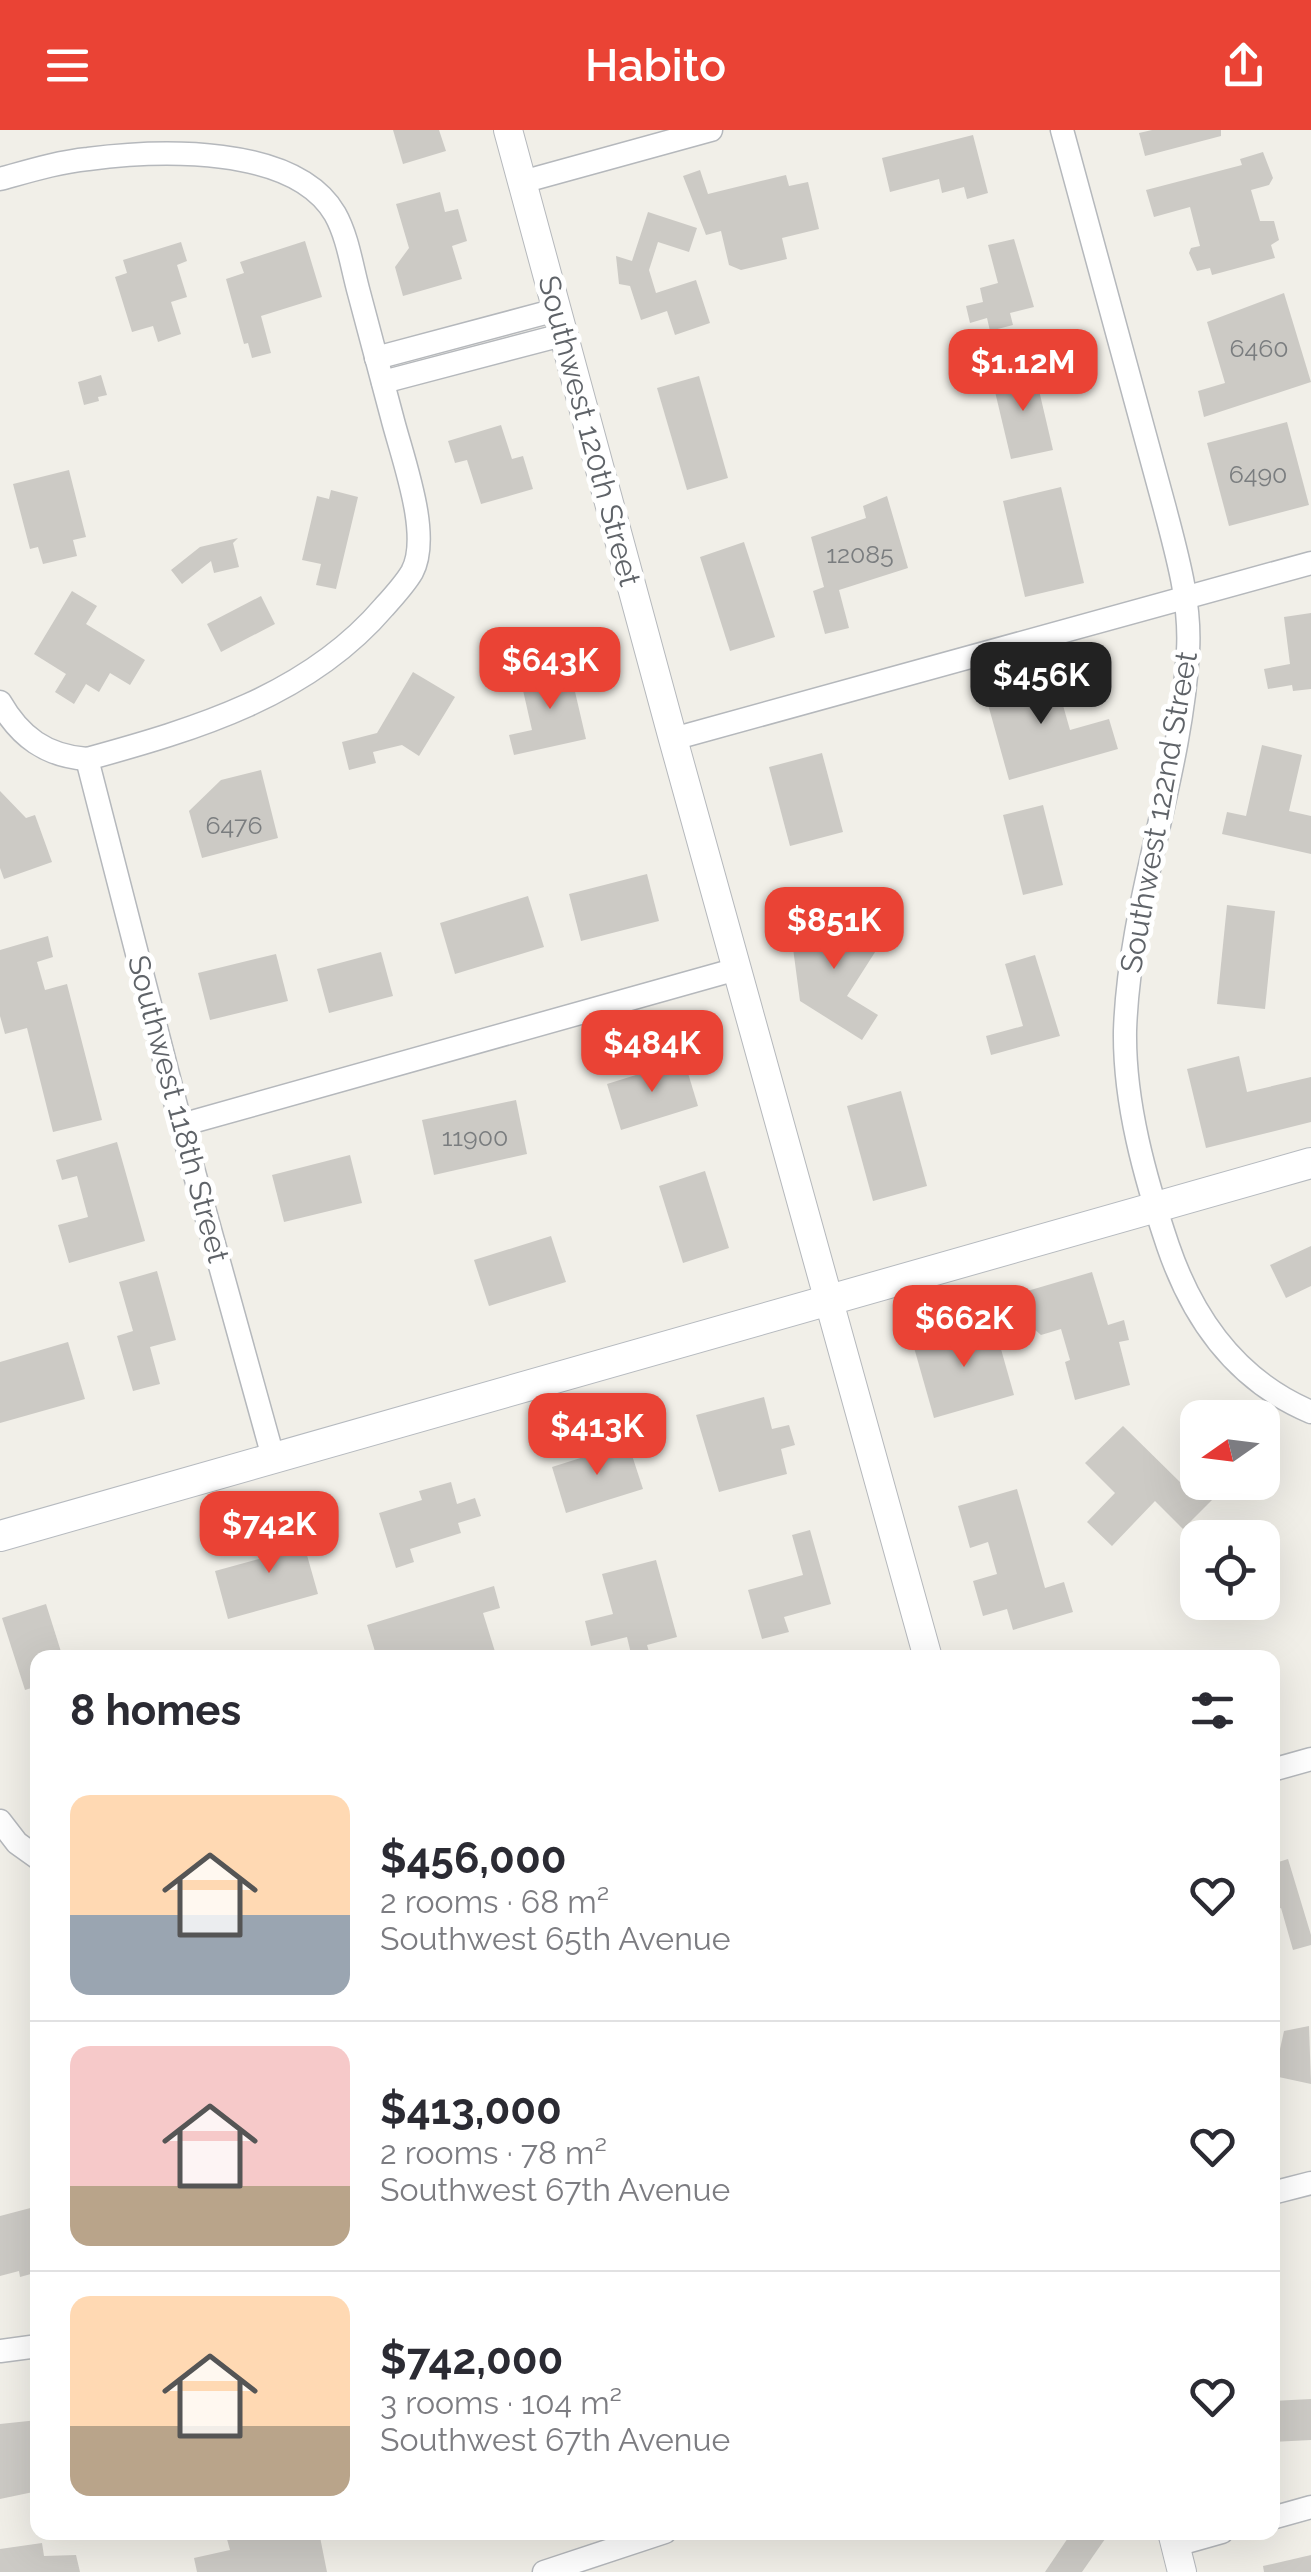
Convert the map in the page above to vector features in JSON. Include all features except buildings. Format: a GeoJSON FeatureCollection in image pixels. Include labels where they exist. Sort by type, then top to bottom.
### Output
{"type":"FeatureCollection","features":[{"type":"Feature","properties":{"kind":"main road"},"geometry":{"type":"LineString","coordinates":[[0,1536],[1311,1162]]}},
{"type":"Feature","properties":{"kind":"street","name":"Southwest 120th Street"},"geometry":{"type":"LineString","coordinates":[[508,130],[924,1650]]}},
{"type":"Feature","properties":{"kind":"street"},"geometry":{"type":"LineString","coordinates":[[522,182],[711,130]]}},
{"type":"Feature","properties":{"kind":"street","name":"Southwest 122nd Street"},"geometry":{"type":"LineString","coordinates":[[1062,130],[1165,509],[1185,598],[1188,636],[1186,679],[1126,1012],[1131,1099],[1156,1207],[1186,1292],[1226,1352],[1263,1385],[1311,1412]]}},
{"type":"Feature","properties":{"kind":"street"},"geometry":{"type":"LineString","coordinates":[[0,178],[87,159],[157,154],[226,158],[284,172],[322,198],[334,214],[348,252],[419,530],[420,552],[396,594],[343,649],[312,672],[252,706],[87,759],[46,751],[26,737],[0,702]]}},
{"type":"Feature","properties":{"kind":"street"},"geometry":{"type":"LineString","coordinates":[[376,358],[559,322]]}},
{"type":"Feature","properties":{"kind":"street"},"geometry":{"type":"LineString","coordinates":[[382,382],[559,322]]}},
{"type":"Feature","properties":{"kind":"street"},"geometry":{"type":"LineString","coordinates":[[673,739],[1311,563]]}},
{"type":"Feature","properties":{"kind":"street","name":"Southwest 118th Street"},"geometry":{"type":"LineString","coordinates":[[87,759],[181,1125],[274,1457]]}},
{"type":"Feature","properties":{"kind":"street"},"geometry":{"type":"LineString","coordinates":[[181,1125],[737,968]]}},
{"type":"Feature","properties":{"kind":"street"},"geometry":{"type":"LineString","coordinates":[[1280,1768],[1311,1759]]}},
{"type":"Feature","properties":{"kind":"street"},"geometry":{"type":"LineString","coordinates":[[0,1821],[30,1852]]}},
{"type":"Feature","properties":{"kind":"street"},"geometry":{"type":"LineString","coordinates":[[1280,2192],[1311,2182]]}},
{"type":"Feature","properties":{"kind":"street"},"geometry":{"type":"LineString","coordinates":[[0,2351],[30,2347]]}},
{"type":"Feature","properties":{"kind":"street"},"geometry":{"type":"LineString","coordinates":[[1280,2516],[1311,2507]]}},
{"type":"Feature","properties":{"kind":"street"},"geometry":{"type":"LineString","coordinates":[[544,2572],[640,2540]]}},
{"type":"Feature","properties":{"kind":"street"},"geometry":{"type":"LineString","coordinates":[[1177,2550],[1202,2540]]}}]}
